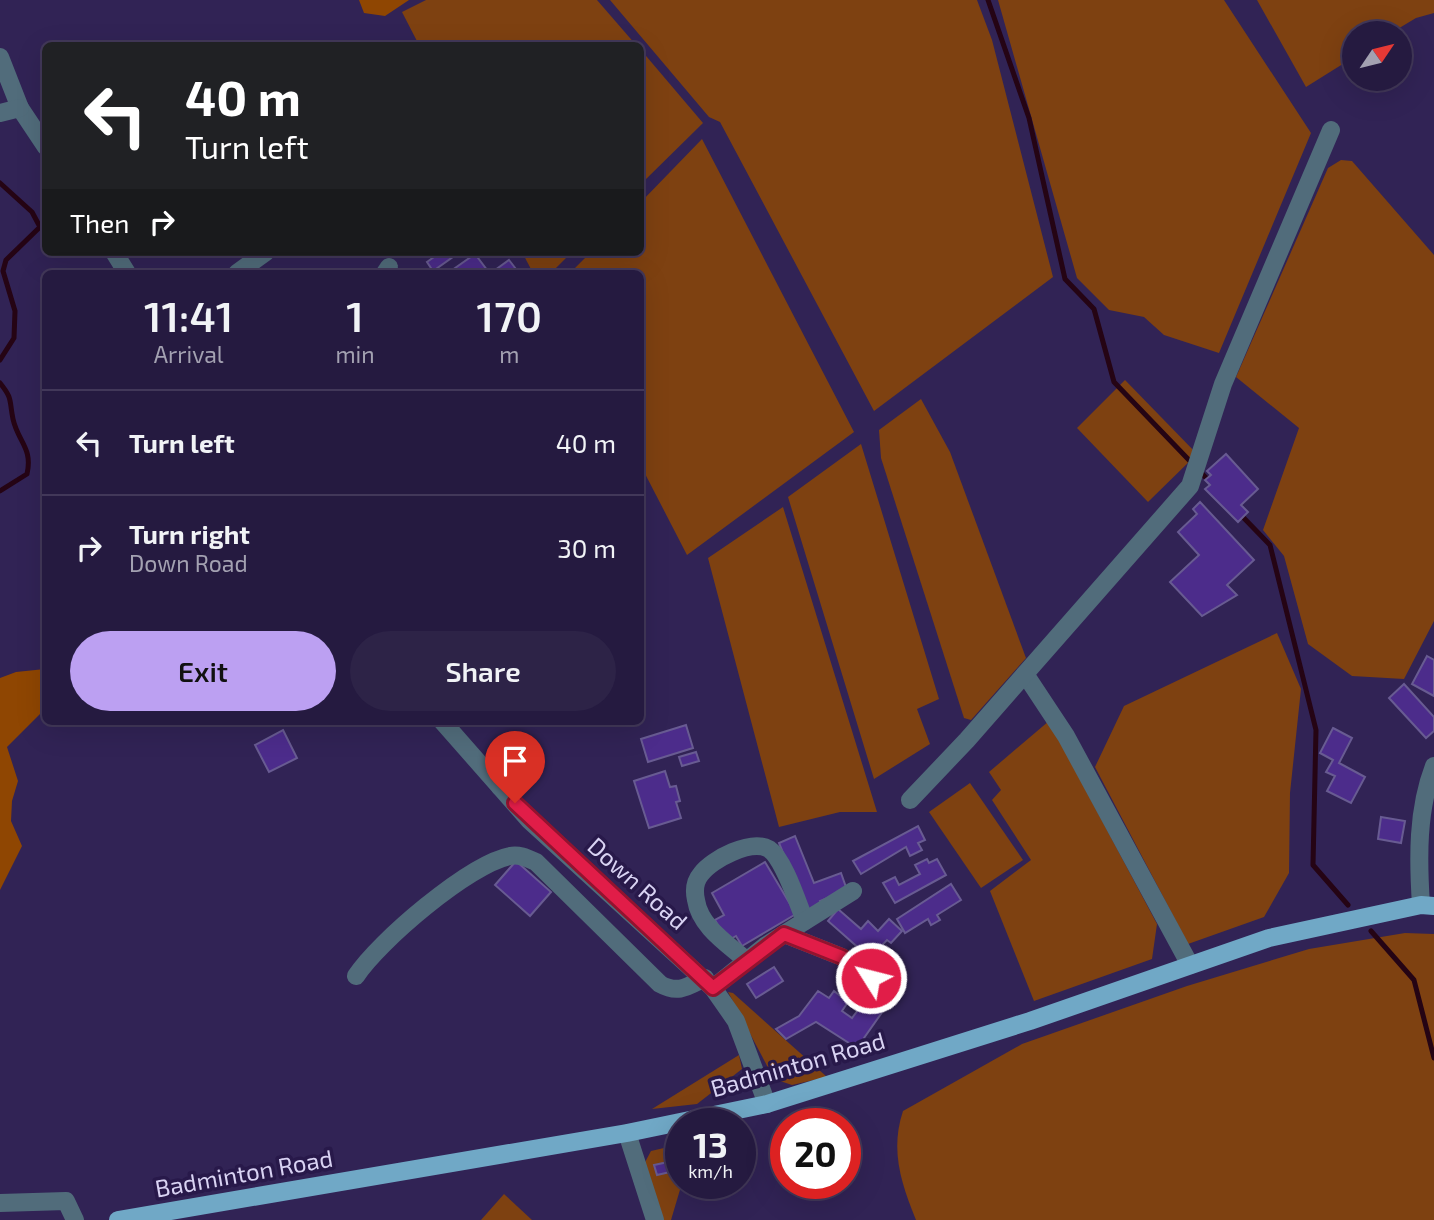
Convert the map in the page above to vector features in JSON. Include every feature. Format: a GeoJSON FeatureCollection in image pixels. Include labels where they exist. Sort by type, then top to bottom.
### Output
{"type":"FeatureCollection","features":[{"type":"Feature","properties":{"kind":"main road","name":"Badminton Road"},"geometry":{"type":"LineString","coordinates":[[118,1220],[627,1133],[767,1104],[1030,1021],[1269,938],[1428,906]]}},
{"type":"Feature","properties":{"kind":"street"},"geometry":{"type":"LineString","coordinates":[[0,57],[20,108],[42,141]]}},
{"type":"Feature","properties":{"kind":"street"},"geometry":{"type":"LineString","coordinates":[[0,113],[20,108]]}},
{"type":"Feature","properties":{"kind":"street"},"geometry":{"type":"LineString","coordinates":[[910,800],[1190,486],[1223,384],[1331,130]]}},
{"type":"Feature","properties":{"kind":"street"},"geometry":{"type":"LineString","coordinates":[[241,270],[260,256]]}},
{"type":"Feature","properties":{"kind":"street"},"geometry":{"type":"LineString","coordinates":[[1025,674],[1066,736],[1189,965]]}},
{"type":"Feature","properties":{"kind":"street","name":"Down Road"},"geometry":{"type":"LineString","coordinates":[[446,725],[530,820],[709,983],[736,1021],[767,1104]]}},
{"type":"Feature","properties":{"kind":"street"},"geometry":{"type":"LineString","coordinates":[[500,787],[531,761]]}},
{"type":"Feature","properties":{"kind":"street"},"geometry":{"type":"LineString","coordinates":[[1428,906],[1427,783],[1434,766]]}},
{"type":"Feature","properties":{"kind":"street"},"geometry":{"type":"LineString","coordinates":[[747,961],[709,926],[696,900],[695,885],[701,874],[714,863],[738,850],[757,846],[769,849],[784,872],[805,921]]}},
{"type":"Feature","properties":{"kind":"street"},"geometry":{"type":"LineString","coordinates":[[356,976],[383,942],[421,912],[479,870],[510,855],[523,856],[536,862],[660,984],[672,991],[709,983],[853,891]]}},
{"type":"Feature","properties":{"kind":"street"},"geometry":{"type":"LineString","coordinates":[[784,934],[842,957],[871,978]]}},
{"type":"Feature","properties":{"kind":"street"},"geometry":{"type":"LineString","coordinates":[[627,1133],[654,1220]]}},
{"type":"Feature","properties":{"kind":"street"},"geometry":{"type":"LineString","coordinates":[[0,1203],[66,1201],[75,1220]]}},
{"type":"Feature","properties":{"kind":"shaded area"},"geometry":{"type":"Polygon","coordinates":[[[359,0],[409,0],[385,16],[364,13],[359,0]]]}},
{"type":"Feature","properties":{"kind":"shaded area"},"geometry":{"type":"Polygon","coordinates":[[[426,0],[597,0],[633,42],[417,42],[402,12],[426,0]]]}},
{"type":"Feature","properties":{"kind":"shaded area"},"geometry":{"type":"Polygon","coordinates":[[[610,0],[977,0],[992,40],[1053,277],[874,411],[720,122],[709,117],[610,0]]]}},
{"type":"Feature","properties":{"kind":"shaded area"},"geometry":{"type":"Polygon","coordinates":[[[998,0],[1224,0],[1311,133],[1219,353],[1164,335],[1144,317],[1109,310],[1077,278],[998,0]]]}},
{"type":"Feature","properties":{"kind":"shaded area"},"geometry":{"type":"Polygon","coordinates":[[[1257,0],[1434,0],[1434,13],[1411,21],[1342,21],[1342,64],[1306,87],[1257,0]]]}},
{"type":"Feature","properties":{"kind":"shaded area"},"geometry":{"type":"Polygon","coordinates":[[[644,54],[703,123],[644,181],[644,54]]]}},
{"type":"Feature","properties":{"kind":"shaded area"},"geometry":{"type":"Polygon","coordinates":[[[702,139],[854,432],[687,555],[644,472],[644,270],[573,270],[587,256],[644,256],[644,199],[702,139]]]}},
{"type":"Feature","properties":{"kind":"shaded area"},"geometry":{"type":"Polygon","coordinates":[[[1341,160],[1352,161],[1434,255],[1434,621],[1404,679],[1352,676],[1308,644],[1284,556],[1263,530],[1299,428],[1236,377],[1328,168],[1341,160]]]}},
{"type":"Feature","properties":{"kind":"shaded area"},"geometry":{"type":"Polygon","coordinates":[[[524,256],[568,256],[554,270],[531,270],[524,256]]]}},
{"type":"Feature","properties":{"kind":"shaded area"},"geometry":{"type":"Polygon","coordinates":[[[1125,380],[1197,454],[1148,502],[1077,428],[1125,380]]]}},
{"type":"Feature","properties":{"kind":"shaded area"},"geometry":{"type":"Polygon","coordinates":[[[921,399],[950,452],[1026,658],[971,720],[964,718],[881,458],[879,430],[921,399]]]}},
{"type":"Feature","properties":{"kind":"shaded area"},"geometry":{"type":"Polygon","coordinates":[[[861,444],[939,699],[917,709],[930,744],[874,779],[788,497],[861,444]]]}},
{"type":"Feature","properties":{"kind":"shaded area"},"geometry":{"type":"Polygon","coordinates":[[[783,507],[877,812],[840,812],[779,827],[708,558],[783,507]]]}},
{"type":"Feature","properties":{"kind":"shaded area"},"geometry":{"type":"Polygon","coordinates":[[[1277,633],[1301,689],[1290,793],[1289,873],[1264,917],[1188,944],[1095,767],[1124,706],[1277,633]]]}},
{"type":"Feature","properties":{"kind":"shaded area"},"geometry":{"type":"Polygon","coordinates":[[[42,669],[42,712],[7,747],[18,781],[12,801],[11,821],[22,846],[0,890],[0,678],[16,672],[42,669]]]}},
{"type":"Feature","properties":{"kind":"shaded area"},"geometry":{"type":"Polygon","coordinates":[[[1049,721],[1157,924],[1152,959],[1034,1001],[990,891],[1031,860],[992,800],[1001,790],[989,772],[1049,721]]]}},
{"type":"Feature","properties":{"kind":"shaded area"},"geometry":{"type":"Polygon","coordinates":[[[970,783],[1023,860],[981,888],[929,812],[970,783]]]}},
{"type":"Feature","properties":{"kind":"shaded area"},"geometry":{"type":"Polygon","coordinates":[[[1405,933],[1434,934],[1434,1220],[916,1220],[906,1193],[897,1153],[903,1111],[1022,1044],[1187,986],[1309,949],[1405,933]]]}},
{"type":"Feature","properties":{"kind":"shaded area"},"geometry":{"type":"Polygon","coordinates":[[[728,992],[733,993],[827,1077],[792,1085],[774,1079],[728,992]]]}},
{"type":"Feature","properties":{"kind":"shaded area"},"geometry":{"type":"Polygon","coordinates":[[[739,1055],[742,1069],[697,1104],[652,1109],[739,1055]]]}},
{"type":"Feature","properties":{"kind":"shaded area"},"geometry":{"type":"Polygon","coordinates":[[[665,1148],[665,1199],[677,1199],[671,1220],[659,1220],[643,1166],[651,1151],[665,1148]]]}},
{"type":"Feature","properties":{"kind":"shaded area"},"geometry":{"type":"Polygon","coordinates":[[[504,1194],[532,1220],[481,1220],[504,1194]]]}},
{"type":"Feature","properties":{"kind":"building"},"geometry":{"type":"Polygon","coordinates":[[[435,256],[454,256],[434,270],[427,262],[435,256]]]}},
{"type":"Feature","properties":{"kind":"building"},"geometry":{"type":"Polygon","coordinates":[[[472,256],[476,256],[487,270],[452,270],[472,256]]]}},
{"type":"Feature","properties":{"kind":"building"},"geometry":{"type":"Polygon","coordinates":[[[509,260],[517,270],[495,270],[509,260]]]}},
{"type":"Feature","properties":{"kind":"building"},"geometry":{"type":"Polygon","coordinates":[[[1226,454],[1258,489],[1241,505],[1248,512],[1238,522],[1205,489],[1210,485],[1205,480],[1211,475],[1207,471],[1226,454]]]}},
{"type":"Feature","properties":{"kind":"building"},"geometry":{"type":"Polygon","coordinates":[[[1200,502],[1254,560],[1227,585],[1237,595],[1202,616],[1170,582],[1199,555],[1178,532],[1197,514],[1193,509],[1200,502]]]}},
{"type":"Feature","properties":{"kind":"building"},"geometry":{"type":"Polygon","coordinates":[[[1427,656],[1434,660],[1434,696],[1412,684],[1427,656]]]}},
{"type":"Feature","properties":{"kind":"building"},"geometry":{"type":"Polygon","coordinates":[[[1404,684],[1434,717],[1434,731],[1426,738],[1389,698],[1404,684]]]}},
{"type":"Feature","properties":{"kind":"building"},"geometry":{"type":"Polygon","coordinates":[[[686,725],[693,748],[648,762],[641,739],[686,725]]]}},
{"type":"Feature","properties":{"kind":"building"},"geometry":{"type":"Polygon","coordinates":[[[1333,728],[1352,738],[1339,763],[1365,777],[1351,803],[1327,791],[1335,776],[1326,772],[1333,760],[1320,753],[1333,728]]]}},
{"type":"Feature","properties":{"kind":"building"},"geometry":{"type":"Polygon","coordinates":[[[283,730],[297,758],[269,772],[255,745],[283,730]]]}},
{"type":"Feature","properties":{"kind":"building"},"geometry":{"type":"Polygon","coordinates":[[[696,752],[699,761],[682,766],[679,757],[696,752]]]}},
{"type":"Feature","properties":{"kind":"building"},"geometry":{"type":"Polygon","coordinates":[[[665,771],[670,787],[676,786],[680,801],[676,802],[681,818],[649,828],[634,781],[665,771]]]}},
{"type":"Feature","properties":{"kind":"building"},"geometry":{"type":"Polygon","coordinates":[[[1381,817],[1405,821],[1401,843],[1378,839],[1381,817]]]}},
{"type":"Feature","properties":{"kind":"building"},"geometry":{"type":"Polygon","coordinates":[[[918,826],[925,840],[918,843],[922,850],[910,856],[906,847],[861,874],[853,861],[918,826]]]}},
{"type":"Feature","properties":{"kind":"building"},"geometry":{"type":"Polygon","coordinates":[[[795,836],[814,883],[841,873],[847,890],[820,901],[822,906],[807,912],[779,843],[795,836]]]}},
{"type":"Feature","properties":{"kind":"building"},"geometry":{"type":"Polygon","coordinates":[[[927,859],[929,863],[937,859],[946,875],[895,903],[883,883],[895,877],[899,885],[920,874],[915,865],[927,859]]]}},
{"type":"Feature","properties":{"kind":"building"},"geometry":{"type":"Polygon","coordinates":[[[516,861],[551,892],[530,916],[495,885],[516,861]]]}},
{"type":"Feature","properties":{"kind":"building"},"geometry":{"type":"Polygon","coordinates":[[[765,862],[796,914],[742,946],[736,936],[727,941],[715,920],[724,915],[712,893],[765,862]]]}},
{"type":"Feature","properties":{"kind":"building"},"geometry":{"type":"Polygon","coordinates":[[[951,884],[961,900],[937,915],[940,920],[931,925],[928,919],[905,933],[897,919],[951,884]]]}},
{"type":"Feature","properties":{"kind":"building"},"geometry":{"type":"Polygon","coordinates":[[[838,909],[861,929],[868,921],[878,931],[889,919],[902,931],[891,943],[887,940],[870,958],[828,921],[838,909]]]}},
{"type":"Feature","properties":{"kind":"building"},"geometry":{"type":"Polygon","coordinates":[[[774,967],[783,981],[756,998],[747,984],[774,967]]]}},
{"type":"Feature","properties":{"kind":"building"},"geometry":{"type":"Polygon","coordinates":[[[818,991],[829,998],[834,991],[848,1002],[842,1011],[852,1018],[872,991],[881,998],[876,1006],[883,1011],[864,1038],[870,1042],[863,1052],[816,1022],[786,1039],[776,1029],[799,1016],[818,991]]]}},
{"type":"Feature","properties":{"kind":"building"},"geometry":{"type":"Polygon","coordinates":[[[665,1163],[665,1173],[657,1175],[654,1165],[665,1163]]]}},
{"type":"Feature","properties":{"kind":"waterway"},"geometry":{"type":"LineString","coordinates":[[988,0],[1029,118],[1065,279],[1094,309],[1114,382],[1211,483]]}},
{"type":"Feature","properties":{"kind":"waterway"},"geometry":{"type":"LineString","coordinates":[[0,183],[32,212],[40,227],[6,260],[3,271],[15,311],[14,338],[0,360]]}},
{"type":"Feature","properties":{"kind":"waterway"},"geometry":{"type":"LineString","coordinates":[[0,383],[9,396],[15,427],[28,458],[27,474],[0,491]]}},
{"type":"Feature","properties":{"kind":"waterway"},"geometry":{"type":"LineString","coordinates":[[1239,513],[1270,545],[1316,730],[1313,865],[1348,905]]}},
{"type":"Feature","properties":{"kind":"waterway"},"geometry":{"type":"LineString","coordinates":[[1371,931],[1414,980],[1434,1058]]}},
{"type":"Feature","properties":{"kind":"route"},"geometry":{"type":"LineString","coordinates":[[515,803],[530,820],[697,970],[713,988],[784,934],[842,957],[871,978]]}}]}
